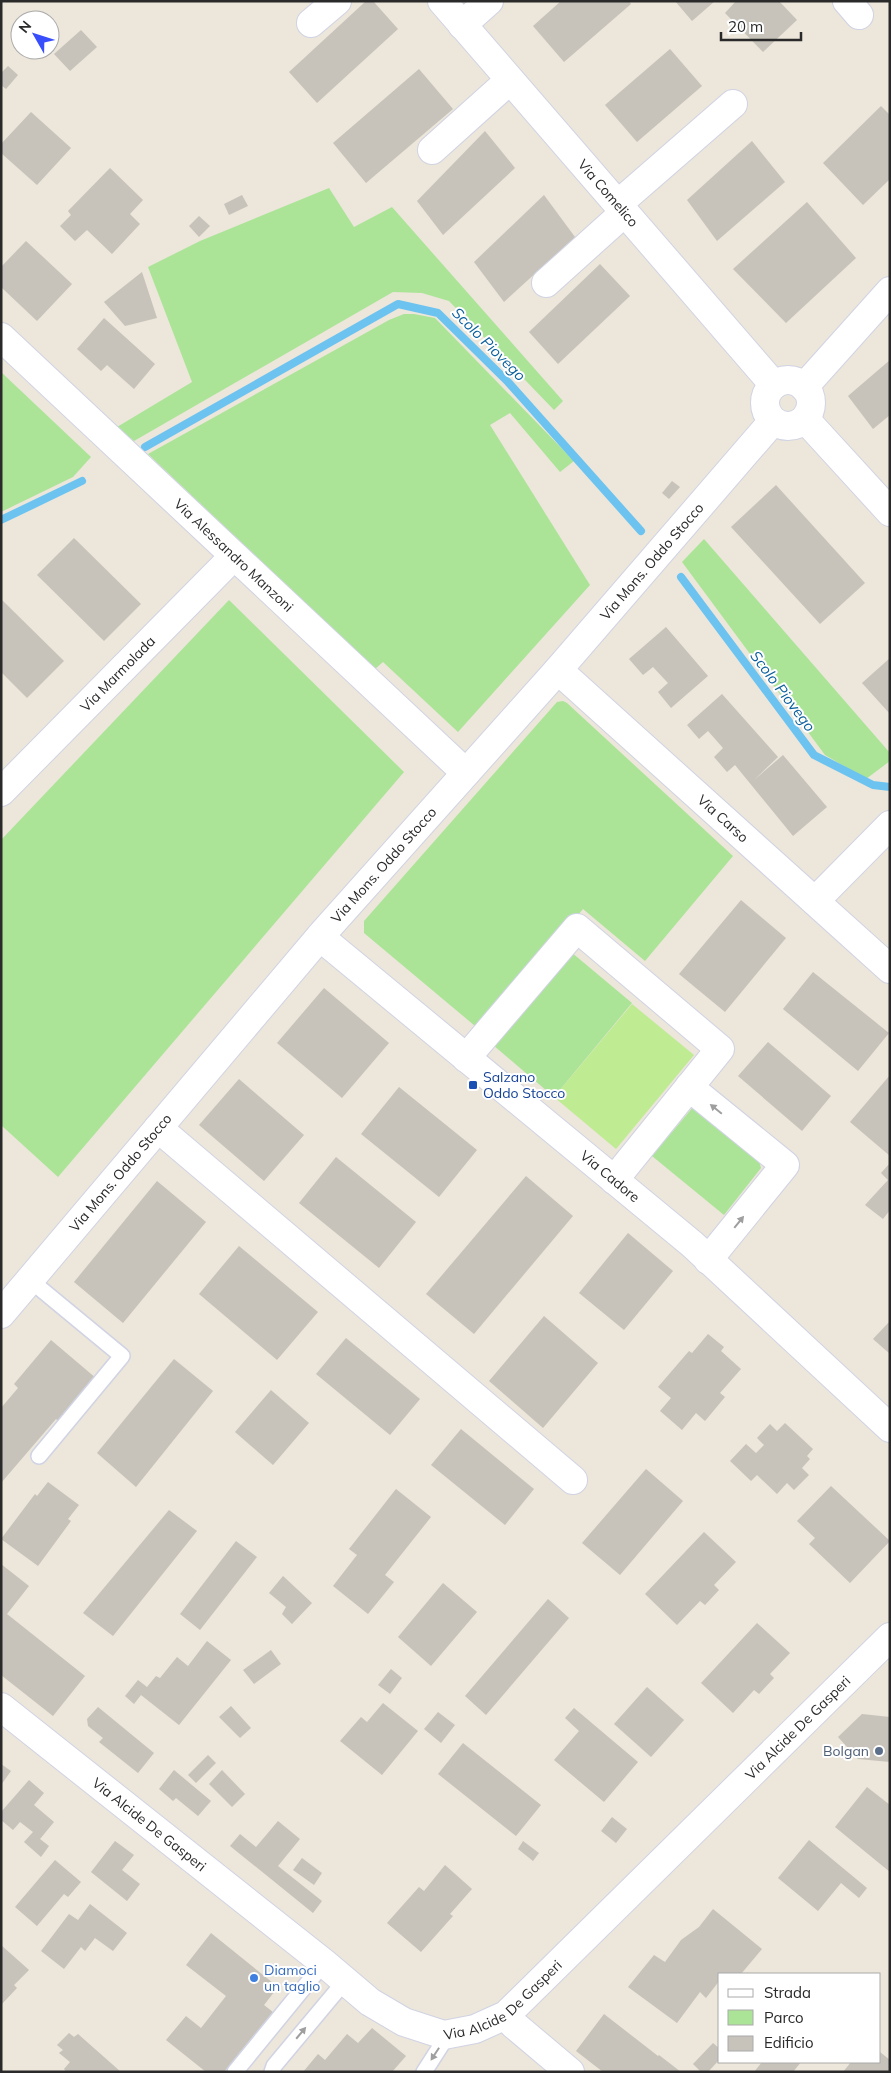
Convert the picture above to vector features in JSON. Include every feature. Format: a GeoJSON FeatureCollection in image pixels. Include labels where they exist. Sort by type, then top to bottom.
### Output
{"type":"FeatureCollection","features":[{"type":"Feature","properties":{"kind":"street"},"geometry":{"type":"LineString","coordinates":[[312,23],[337,1]]}},
{"type":"Feature","properties":{"kind":"street","name":"Via Comelico"},"geometry":{"type":"LineString","coordinates":[[442,1],[774,385]]}},
{"type":"Feature","properties":{"kind":"street"},"geometry":{"type":"LineString","coordinates":[[462,25],[489,1]]}},
{"type":"Feature","properties":{"kind":"street"},"geometry":{"type":"LineString","coordinates":[[432,150],[510,80]]}},
{"type":"Feature","properties":{"kind":"street"},"geometry":{"type":"LineString","coordinates":[[546,282],[733,104]]}},
{"type":"Feature","properties":{"kind":"street"},"geometry":{"type":"LineString","coordinates":[[804,387],[890,291]]}},
{"type":"Feature","properties":{"kind":"street","name":"Via Alessandro Manzoni"},"geometry":{"type":"LineString","coordinates":[[1,337],[466,773]]}},
{"type":"Feature","properties":{"kind":"street"},"geometry":{"type":"LineString","coordinates":[[790,381],[804,387],[811,406],[805,419],[799,423],[786,426],[773,421],[768,416],[765,402],[766,395],[774,385],[790,381]]}},
{"type":"Feature","properties":{"kind":"street"},"geometry":{"type":"LineString","coordinates":[[805,419],[890,512]]}},
{"type":"Feature","properties":{"kind":"street","name":"Via Mons. Oddo Stocco"},"geometry":{"type":"LineString","coordinates":[[1,1314],[320,937],[558,670],[773,421]]}},
{"type":"Feature","properties":{"kind":"street","name":"Via Marmolada"},"geometry":{"type":"LineString","coordinates":[[1,792],[234,556]]}},
{"type":"Feature","properties":{"kind":"street","name":"Via Carso"},"geometry":{"type":"LineString","coordinates":[[558,670],[890,969]]}},
{"type":"Feature","properties":{"kind":"street"},"geometry":{"type":"LineString","coordinates":[[815,901],[890,825]]}},
{"type":"Feature","properties":{"kind":"street"},"geometry":{"type":"LineString","coordinates":[[466,1058],[578,928],[720,1049],[614,1180]]}},
{"type":"Feature","properties":{"kind":"street","name":"Via Cadore"},"geometry":{"type":"LineString","coordinates":[[320,937],[708,1260],[890,1428]]}},
{"type":"Feature","properties":{"kind":"street"},"geometry":{"type":"LineString","coordinates":[[689,1087],[785,1166],[708,1260]]}},
{"type":"Feature","properties":{"kind":"street"},"geometry":{"type":"LineString","coordinates":[[158,1128],[573,1480]]}},
{"type":"Feature","properties":{"kind":"street","name":"Via Alcide De Gasperi"},"geometry":{"type":"LineString","coordinates":[[1,1707],[324,1963],[370,2002],[404,2022],[444,2035],[475,2029],[506,2015],[890,1637]]}},
{"type":"Feature","properties":{"kind":"street"},"geometry":{"type":"LineString","coordinates":[[506,2015],[513,2024],[570,2072]]}},
{"type":"Feature","properties":{"kind":"lane"},"geometry":{"type":"LineString","coordinates":[[30,1280],[122,1356],[39,1456]]}},
{"type":"Feature","properties":{"kind":"lane"},"geometry":{"type":"LineString","coordinates":[[235,2072],[324,1963]]}},
{"type":"Feature","properties":{"kind":"lane"},"geometry":{"type":"LineString","coordinates":[[272,2072],[274,2066],[345,1981]]}},
{"type":"Feature","properties":{"kind":"lane"},"geometry":{"type":"LineString","coordinates":[[424,2072],[442,2044],[444,2035]]}},
{"type":"Feature","properties":{"kind":"green space"},"geometry":{"type":"Polygon","coordinates":[[[329,188],[354,227],[392,207],[563,401],[554,410],[449,301],[422,293],[393,292],[134,441],[117,427],[192,382],[148,267],[200,241],[329,188]]]}},
{"type":"Feature","properties":{"kind":"green space"},"geometry":{"type":"Polygon","coordinates":[[[404,314],[435,318],[574,461],[560,472],[510,413],[490,425],[590,585],[458,732],[383,662],[375,669],[148,454],[389,320],[404,314]]]}},
{"type":"Feature","properties":{"kind":"green space"},"geometry":{"type":"Polygon","coordinates":[[[1,372],[91,457],[73,477],[1,512],[1,372]]]}},
{"type":"Feature","properties":{"kind":"green space"},"geometry":{"type":"Polygon","coordinates":[[[704,539],[890,753],[890,761],[866,779],[825,755],[682,562],[704,539]]]}},
{"type":"Feature","properties":{"kind":"green space"},"geometry":{"type":"Polygon","coordinates":[[[229,600],[404,772],[58,1177],[1,1125],[1,840],[229,600]]]}},
{"type":"Feature","properties":{"kind":"green space"},"geometry":{"type":"Polygon","coordinates":[[[563,701],[733,856],[645,961],[583,909],[481,1031],[364,933],[364,921],[557,702],[563,701]]]}},
{"type":"Feature","properties":{"kind":"green space"},"geometry":{"type":"Polygon","coordinates":[[[571,952],[632,1003],[554,1097],[493,1045],[571,952]]]}},
{"type":"Feature","properties":{"kind":"green space"},"geometry":{"type":"Polygon","coordinates":[[[632,1004],[694,1055],[616,1149],[554,1097],[632,1004]]]}},
{"type":"Feature","properties":{"kind":"green space"},"geometry":{"type":"Polygon","coordinates":[[[694,1106],[759,1161],[761,1168],[724,1215],[652,1156],[694,1106]]]}},
{"type":"Feature","properties":{"kind":"building"},"geometry":{"type":"Polygon","coordinates":[[[366,1],[373,1],[398,29],[317,103],[289,72],[366,1]]]}},
{"type":"Feature","properties":{"kind":"building"},"geometry":{"type":"Polygon","coordinates":[[[561,1],[629,1],[631,4],[564,62],[533,26],[561,1]]]}},
{"type":"Feature","properties":{"kind":"building"},"geometry":{"type":"Polygon","coordinates":[[[675,1],[715,1],[692,21],[675,1]]]}},
{"type":"Feature","properties":{"kind":"building"},"geometry":{"type":"Polygon","coordinates":[[[736,1],[779,1],[797,20],[763,52],[725,13],[736,1]]]}},
{"type":"Feature","properties":{"kind":"building"},"geometry":{"type":"Polygon","coordinates":[[[81,30],[97,47],[70,71],[60,60],[60,49],[81,30]]]}},
{"type":"Feature","properties":{"kind":"building"},"geometry":{"type":"Polygon","coordinates":[[[670,49],[702,86],[637,142],[605,105],[670,49]]]}},
{"type":"Feature","properties":{"kind":"building"},"geometry":{"type":"Polygon","coordinates":[[[8,66],[18,75],[6,89],[1,85],[1,73],[8,66]]]}},
{"type":"Feature","properties":{"kind":"building"},"geometry":{"type":"Polygon","coordinates":[[[419,69],[453,109],[366,183],[333,143],[419,69]]]}},
{"type":"Feature","properties":{"kind":"building"},"geometry":{"type":"Polygon","coordinates":[[[881,106],[890,115],[890,179],[863,205],[823,163],[881,106]]]}},
{"type":"Feature","properties":{"kind":"building"},"geometry":{"type":"Polygon","coordinates":[[[31,112],[71,148],[37,185],[1,153],[1,144],[31,112]]]}},
{"type":"Feature","properties":{"kind":"building"},"geometry":{"type":"Polygon","coordinates":[[[485,131],[515,168],[443,235],[417,201],[485,131]]]}},
{"type":"Feature","properties":{"kind":"building"},"geometry":{"type":"Polygon","coordinates":[[[752,141],[785,182],[717,241],[687,200],[752,141]]]}},
{"type":"Feature","properties":{"kind":"building"},"geometry":{"type":"Polygon","coordinates":[[[110,168],[143,200],[130,214],[140,224],[112,254],[87,230],[75,241],[60,226],[71,215],[68,211],[110,168]]]}},
{"type":"Feature","properties":{"kind":"building"},"geometry":{"type":"Polygon","coordinates":[[[242,195],[248,206],[229,215],[224,204],[242,195]]]}},
{"type":"Feature","properties":{"kind":"building"},"geometry":{"type":"Polygon","coordinates":[[[544,195],[575,237],[504,302],[474,262],[544,195]]]}},
{"type":"Feature","properties":{"kind":"building"},"geometry":{"type":"Polygon","coordinates":[[[807,202],[856,258],[786,323],[733,269],[807,202]]]}},
{"type":"Feature","properties":{"kind":"building"},"geometry":{"type":"Polygon","coordinates":[[[199,216],[210,226],[199,237],[189,226],[199,216]]]}},
{"type":"Feature","properties":{"kind":"building"},"geometry":{"type":"Polygon","coordinates":[[[26,241],[72,284],[37,321],[1,287],[1,267],[26,241]]]}},
{"type":"Feature","properties":{"kind":"building"},"geometry":{"type":"Polygon","coordinates":[[[600,264],[630,296],[558,364],[529,332],[600,264]]]}},
{"type":"Feature","properties":{"kind":"building"},"geometry":{"type":"Polygon","coordinates":[[[142,272],[157,318],[125,326],[104,302],[142,272]]]}},
{"type":"Feature","properties":{"kind":"building"},"geometry":{"type":"Polygon","coordinates":[[[104,318],[155,364],[134,389],[107,365],[101,371],[77,349],[104,318]]]}},
{"type":"Feature","properties":{"kind":"building"},"geometry":{"type":"Polygon","coordinates":[[[890,360],[890,415],[873,429],[848,396],[890,360]]]}},
{"type":"Feature","properties":{"kind":"building"},"geometry":{"type":"Polygon","coordinates":[[[672,481],[680,487],[669,499],[662,493],[672,481]]]}},
{"type":"Feature","properties":{"kind":"building"},"geometry":{"type":"Polygon","coordinates":[[[776,485],[865,583],[820,624],[731,527],[776,485]]]}},
{"type":"Feature","properties":{"kind":"building"},"geometry":{"type":"Polygon","coordinates":[[[74,538],[141,604],[104,641],[37,575],[74,538]]]}},
{"type":"Feature","properties":{"kind":"building"},"geometry":{"type":"Polygon","coordinates":[[[1,599],[64,661],[27,698],[1,672],[1,599]]]}},
{"type":"Feature","properties":{"kind":"building"},"geometry":{"type":"Polygon","coordinates":[[[666,627],[708,676],[671,708],[658,692],[668,683],[653,667],[643,675],[629,659],[666,627]]]}},
{"type":"Feature","properties":{"kind":"building"},"geometry":{"type":"Polygon","coordinates":[[[890,658],[890,714],[862,683],[890,658]]]}},
{"type":"Feature","properties":{"kind":"building"},"geometry":{"type":"Polygon","coordinates":[[[722,694],[778,757],[754,780],[783,755],[827,807],[793,836],[735,765],[727,772],[714,757],[723,748],[708,731],[699,739],[687,725],[722,694]]]}},
{"type":"Feature","properties":{"kind":"building"},"geometry":{"type":"Polygon","coordinates":[[[741,900],[786,938],[725,1012],[679,974],[741,900]]]}},
{"type":"Feature","properties":{"kind":"building"},"geometry":{"type":"Polygon","coordinates":[[[813,972],[889,1033],[858,1071],[783,1009],[813,972]]]}},
{"type":"Feature","properties":{"kind":"building"},"geometry":{"type":"Polygon","coordinates":[[[324,988],[389,1043],[342,1098],[277,1043],[324,988]]]}},
{"type":"Feature","properties":{"kind":"building"},"geometry":{"type":"Polygon","coordinates":[[[768,1042],[831,1096],[802,1131],[738,1076],[768,1042]]]}},
{"type":"Feature","properties":{"kind":"building"},"geometry":{"type":"Polygon","coordinates":[[[890,1075],[890,1156],[850,1122],[890,1075]]]}},
{"type":"Feature","properties":{"kind":"building"},"geometry":{"type":"Polygon","coordinates":[[[239,1079],[304,1135],[264,1181],[199,1125],[239,1079]]]}},
{"type":"Feature","properties":{"kind":"building"},"geometry":{"type":"Polygon","coordinates":[[[399,1087],[477,1150],[439,1197],[361,1134],[399,1087]]]}},
{"type":"Feature","properties":{"kind":"building"},"geometry":{"type":"Polygon","coordinates":[[[336,1157],[416,1222],[379,1268],[299,1203],[336,1157]]]}},
{"type":"Feature","properties":{"kind":"building"},"geometry":{"type":"Polygon","coordinates":[[[890,1163],[890,1210],[883,1219],[865,1205],[888,1180],[881,1173],[890,1163]]]}},
{"type":"Feature","properties":{"kind":"building"},"geometry":{"type":"Polygon","coordinates":[[[526,1176],[573,1216],[474,1334],[426,1294],[526,1176]]]}},
{"type":"Feature","properties":{"kind":"building"},"geometry":{"type":"Polygon","coordinates":[[[157,1181],[206,1222],[123,1323],[74,1282],[157,1181]]]}},
{"type":"Feature","properties":{"kind":"building"},"geometry":{"type":"Polygon","coordinates":[[[628,1233],[673,1271],[624,1330],[579,1293],[628,1233]]]}},
{"type":"Feature","properties":{"kind":"building"},"geometry":{"type":"Polygon","coordinates":[[[239,1246],[318,1312],[277,1360],[199,1294],[239,1246]]]}},
{"type":"Feature","properties":{"kind":"building"},"geometry":{"type":"Polygon","coordinates":[[[544,1316],[598,1363],[543,1428],[489,1381],[544,1316]]]}},
{"type":"Feature","properties":{"kind":"building"},"geometry":{"type":"Polygon","coordinates":[[[890,1321],[890,1354],[873,1339],[890,1321]]]}},
{"type":"Feature","properties":{"kind":"building"},"geometry":{"type":"Polygon","coordinates":[[[708,1334],[724,1347],[721,1351],[741,1369],[720,1393],[725,1397],[705,1421],[696,1413],[682,1430],[660,1411],[671,1398],[658,1387],[689,1351],[692,1353],[708,1334]]]}},
{"type":"Feature","properties":{"kind":"building"},"geometry":{"type":"Polygon","coordinates":[[[346,1338],[420,1399],[390,1435],[316,1374],[346,1338]]]}},
{"type":"Feature","properties":{"kind":"building"},"geometry":{"type":"Polygon","coordinates":[[[51,1340],[97,1379],[60,1423],[56,1419],[1,1483],[1,1408],[18,1388],[14,1384],[51,1340]]]}},
{"type":"Feature","properties":{"kind":"building"},"geometry":{"type":"Polygon","coordinates":[[[174,1359],[213,1391],[136,1487],[97,1453],[174,1359]]]}},
{"type":"Feature","properties":{"kind":"building"},"geometry":{"type":"Polygon","coordinates":[[[271,1390],[309,1423],[273,1465],[235,1432],[271,1390]]]}},
{"type":"Feature","properties":{"kind":"building"},"geometry":{"type":"Polygon","coordinates":[[[785,1423],[813,1449],[807,1456],[810,1459],[802,1468],[809,1475],[794,1490],[787,1483],[777,1494],[757,1475],[751,1481],[730,1461],[746,1444],[756,1453],[764,1445],[757,1438],[770,1424],[777,1431],[785,1423]]]}},
{"type":"Feature","properties":{"kind":"building"},"geometry":{"type":"Polygon","coordinates":[[[461,1429],[534,1489],[505,1525],[431,1465],[461,1429]]]}},
{"type":"Feature","properties":{"kind":"building"},"geometry":{"type":"Polygon","coordinates":[[[646,1469],[683,1501],[620,1575],[582,1543],[646,1469]]]}},
{"type":"Feature","properties":{"kind":"building"},"geometry":{"type":"Polygon","coordinates":[[[48,1482],[79,1505],[68,1519],[71,1521],[38,1566],[1,1539],[35,1494],[37,1496],[48,1482]]]}},
{"type":"Feature","properties":{"kind":"building"},"geometry":{"type":"Polygon","coordinates":[[[831,1486],[890,1541],[850,1583],[809,1544],[815,1538],[797,1521],[831,1486]]]}},
{"type":"Feature","properties":{"kind":"building"},"geometry":{"type":"Polygon","coordinates":[[[396,1489],[431,1517],[385,1575],[394,1582],[368,1614],[333,1586],[357,1555],[349,1549],[396,1489]]]}},
{"type":"Feature","properties":{"kind":"building"},"geometry":{"type":"Polygon","coordinates":[[[169,1510],[197,1531],[113,1636],[83,1613],[169,1510]]]}},
{"type":"Feature","properties":{"kind":"building"},"geometry":{"type":"Polygon","coordinates":[[[704,1532],[736,1562],[714,1585],[719,1590],[705,1605],[700,1601],[677,1625],[645,1594],[704,1532]]]}},
{"type":"Feature","properties":{"kind":"building"},"geometry":{"type":"Polygon","coordinates":[[[236,1541],[257,1557],[200,1630],[180,1614],[236,1541]]]}},
{"type":"Feature","properties":{"kind":"building"},"geometry":{"type":"Polygon","coordinates":[[[1,1564],[29,1586],[7,1614],[85,1676],[53,1716],[1,1675],[1,1564]]]}},
{"type":"Feature","properties":{"kind":"building"},"geometry":{"type":"Polygon","coordinates":[[[283,1576],[312,1603],[292,1624],[282,1614],[286,1607],[269,1593],[283,1576]]]}},
{"type":"Feature","properties":{"kind":"building"},"geometry":{"type":"Polygon","coordinates":[[[443,1583],[477,1612],[431,1666],[398,1637],[443,1583]]]}},
{"type":"Feature","properties":{"kind":"building"},"geometry":{"type":"Polygon","coordinates":[[[548,1599],[569,1618],[486,1715],[465,1696],[548,1599]]]}},
{"type":"Feature","properties":{"kind":"building"},"geometry":{"type":"Polygon","coordinates":[[[757,1623],[790,1653],[770,1674],[774,1678],[759,1694],[754,1690],[733,1713],[701,1683],[757,1623]]]}},
{"type":"Feature","properties":{"kind":"building"},"geometry":{"type":"Polygon","coordinates":[[[207,1641],[231,1660],[179,1725],[141,1695],[134,1704],[125,1696],[138,1680],[147,1687],[156,1676],[160,1678],[177,1657],[188,1666],[207,1641]]]}},
{"type":"Feature","properties":{"kind":"building"},"geometry":{"type":"Polygon","coordinates":[[[271,1650],[281,1664],[254,1684],[243,1670],[271,1650]]]}},
{"type":"Feature","properties":{"kind":"building"},"geometry":{"type":"Polygon","coordinates":[[[391,1669],[402,1678],[390,1694],[378,1685],[391,1669]]]}},
{"type":"Feature","properties":{"kind":"building"},"geometry":{"type":"Polygon","coordinates":[[[647,1687],[684,1720],[651,1757],[614,1724],[647,1687]]]}},
{"type":"Feature","properties":{"kind":"building"},"geometry":{"type":"Polygon","coordinates":[[[383,1703],[418,1731],[382,1775],[340,1741],[361,1717],[367,1722],[383,1703]]]}},
{"type":"Feature","properties":{"kind":"building"},"geometry":{"type":"Polygon","coordinates":[[[231,1706],[251,1728],[240,1738],[219,1717],[231,1706]]]}},
{"type":"Feature","properties":{"kind":"building"},"geometry":{"type":"Polygon","coordinates":[[[98,1707],[154,1753],[138,1773],[99,1742],[103,1738],[88,1726],[87,1719],[98,1707]]]}},
{"type":"Feature","properties":{"kind":"building"},"geometry":{"type":"Polygon","coordinates":[[[574,1708],[638,1762],[604,1802],[554,1760],[579,1731],[565,1718],[574,1708]]]}},
{"type":"Feature","properties":{"kind":"building"},"geometry":{"type":"Polygon","coordinates":[[[438,1712],[455,1725],[441,1743],[424,1729],[438,1712]]]}},
{"type":"Feature","properties":{"kind":"building"},"geometry":{"type":"Polygon","coordinates":[[[862,1714],[890,1717],[890,1762],[858,1759],[838,1737],[862,1714]]]}},
{"type":"Feature","properties":{"kind":"building"},"geometry":{"type":"Polygon","coordinates":[[[463,1743],[541,1805],[516,1836],[438,1774],[463,1743]]]}},
{"type":"Feature","properties":{"kind":"building"},"geometry":{"type":"Polygon","coordinates":[[[208,1755],[216,1763],[196,1783],[188,1775],[208,1755]]]}},
{"type":"Feature","properties":{"kind":"building"},"geometry":{"type":"Polygon","coordinates":[[[1,1764],[11,1771],[1,1785],[1,1764]]]}},
{"type":"Feature","properties":{"kind":"building"},"geometry":{"type":"Polygon","coordinates":[[[174,1770],[211,1801],[198,1816],[176,1798],[173,1801],[159,1789],[174,1770]]]}},
{"type":"Feature","properties":{"kind":"building"},"geometry":{"type":"Polygon","coordinates":[[[222,1770],[245,1794],[232,1807],[209,1784],[222,1770]]]}},
{"type":"Feature","properties":{"kind":"building"},"geometry":{"type":"Polygon","coordinates":[[[29,1780],[44,1793],[34,1805],[54,1822],[40,1839],[49,1846],[41,1857],[24,1842],[33,1832],[20,1822],[13,1830],[1,1820],[1,1812],[29,1780]]]}},
{"type":"Feature","properties":{"kind":"building"},"geometry":{"type":"Polygon","coordinates":[[[867,1787],[890,1805],[890,1872],[835,1827],[867,1787]]]}},
{"type":"Feature","properties":{"kind":"building"},"geometry":{"type":"Polygon","coordinates":[[[612,1817],[627,1829],[616,1843],[601,1831],[612,1817]]]}},
{"type":"Feature","properties":{"kind":"building"},"geometry":{"type":"Polygon","coordinates":[[[278,1821],[300,1839],[278,1866],[322,1901],[313,1913],[230,1846],[240,1834],[256,1847],[278,1821]]]}},
{"type":"Feature","properties":{"kind":"building"},"geometry":{"type":"Polygon","coordinates":[[[809,1840],[867,1888],[859,1898],[841,1883],[818,1911],[778,1878],[809,1840]]]}},
{"type":"Feature","properties":{"kind":"building"},"geometry":{"type":"Polygon","coordinates":[[[115,1841],[134,1855],[122,1870],[140,1884],[127,1901],[91,1872],[115,1841]]]}},
{"type":"Feature","properties":{"kind":"building"},"geometry":{"type":"Polygon","coordinates":[[[523,1841],[539,1853],[533,1861],[518,1849],[523,1841]]]}},
{"type":"Feature","properties":{"kind":"building"},"geometry":{"type":"Polygon","coordinates":[[[302,1858],[322,1873],[314,1885],[293,1870],[302,1858]]]}},
{"type":"Feature","properties":{"kind":"building"},"geometry":{"type":"Polygon","coordinates":[[[55,1860],[81,1882],[68,1897],[64,1894],[37,1926],[15,1907],[55,1860]]]}},
{"type":"Feature","properties":{"kind":"building"},"geometry":{"type":"Polygon","coordinates":[[[445,1865],[472,1889],[450,1914],[453,1916],[421,1952],[387,1923],[419,1887],[424,1891],[445,1865]]]}},
{"type":"Feature","properties":{"kind":"building"},"geometry":{"type":"Polygon","coordinates":[[[90,1904],[127,1933],[113,1951],[95,1938],[85,1951],[81,1947],[64,1969],[41,1951],[69,1914],[78,1920],[90,1904]]]}},
{"type":"Feature","properties":{"kind":"building"},"geometry":{"type":"Polygon","coordinates":[[[713,1909],[762,1949],[742,1973],[718,1973],[718,1983],[706,1998],[700,1992],[677,2023],[628,1987],[654,1955],[665,1962],[681,1940],[699,1927],[713,1909]]]}},
{"type":"Feature","properties":{"kind":"building"},"geometry":{"type":"Polygon","coordinates":[[[211,1933],[278,1987],[264,2005],[273,2012],[224,2072],[206,2072],[166,2040],[186,2016],[201,2028],[226,1996],[186,1965],[211,1933]]]}},
{"type":"Feature","properties":{"kind":"building"},"geometry":{"type":"Polygon","coordinates":[[[1,1945],[29,1970],[14,1985],[17,1988],[1,2005],[1,1945]]]}},
{"type":"Feature","properties":{"kind":"building"},"geometry":{"type":"Polygon","coordinates":[[[604,2014],[681,2072],[603,2072],[576,2051],[604,2014]]]}},
{"type":"Feature","properties":{"kind":"building"},"geometry":{"type":"Polygon","coordinates":[[[372,2028],[406,2056],[392,2072],[303,2072],[318,2054],[325,2060],[347,2034],[358,2043],[372,2028]]]}},
{"type":"Feature","properties":{"kind":"building"},"geometry":{"type":"Polygon","coordinates":[[[69,2033],[74,2037],[78,2034],[121,2072],[66,2072],[64,2069],[70,2062],[59,2053],[63,2050],[57,2045],[69,2033]]]}},
{"type":"Feature","properties":{"kind":"building"},"geometry":{"type":"Polygon","coordinates":[[[713,2043],[718,2047],[718,2061],[708,2072],[701,2072],[693,2064],[713,2043]]]}},
{"type":"Feature","properties":{"kind":"building"},"geometry":{"type":"Polygon","coordinates":[[[881,2053],[890,2060],[890,2072],[843,2072],[850,2063],[881,2063],[881,2053]]]}},
{"type":"Feature","properties":{"kind":"building"},"geometry":{"type":"Polygon","coordinates":[[[761,2063],[800,2063],[793,2072],[754,2072],[761,2063]]]}},
{"type":"Feature","properties":{"kind":"waterway","name":"Scolo Piovego"},"geometry":{"type":"LineString","coordinates":[[145,447],[398,304],[438,313],[508,382],[641,531]]}},
{"type":"Feature","properties":{"kind":"waterway","name":"Scolo Piovego"},"geometry":{"type":"LineString","coordinates":[[1,520],[82,481]]}},
{"type":"Feature","properties":{"kind":"waterway","name":"Scolo Piovego"},"geometry":{"type":"LineString","coordinates":[[681,577],[814,755],[873,785],[890,787]]}},
{"type":"Feature","properties":{"kind":"place","name":"Salzano Oddo Stocco"},"geometry":{"type":"Point","coordinates":[473,1085]}},
{"type":"Feature","properties":{"kind":"place","name":"Bolgan"},"geometry":{"type":"Point","coordinates":[879,1751]}},
{"type":"Feature","properties":{"kind":"place","name":"Diamoci un taglio"},"geometry":{"type":"Point","coordinates":[254,1978]}}]}
